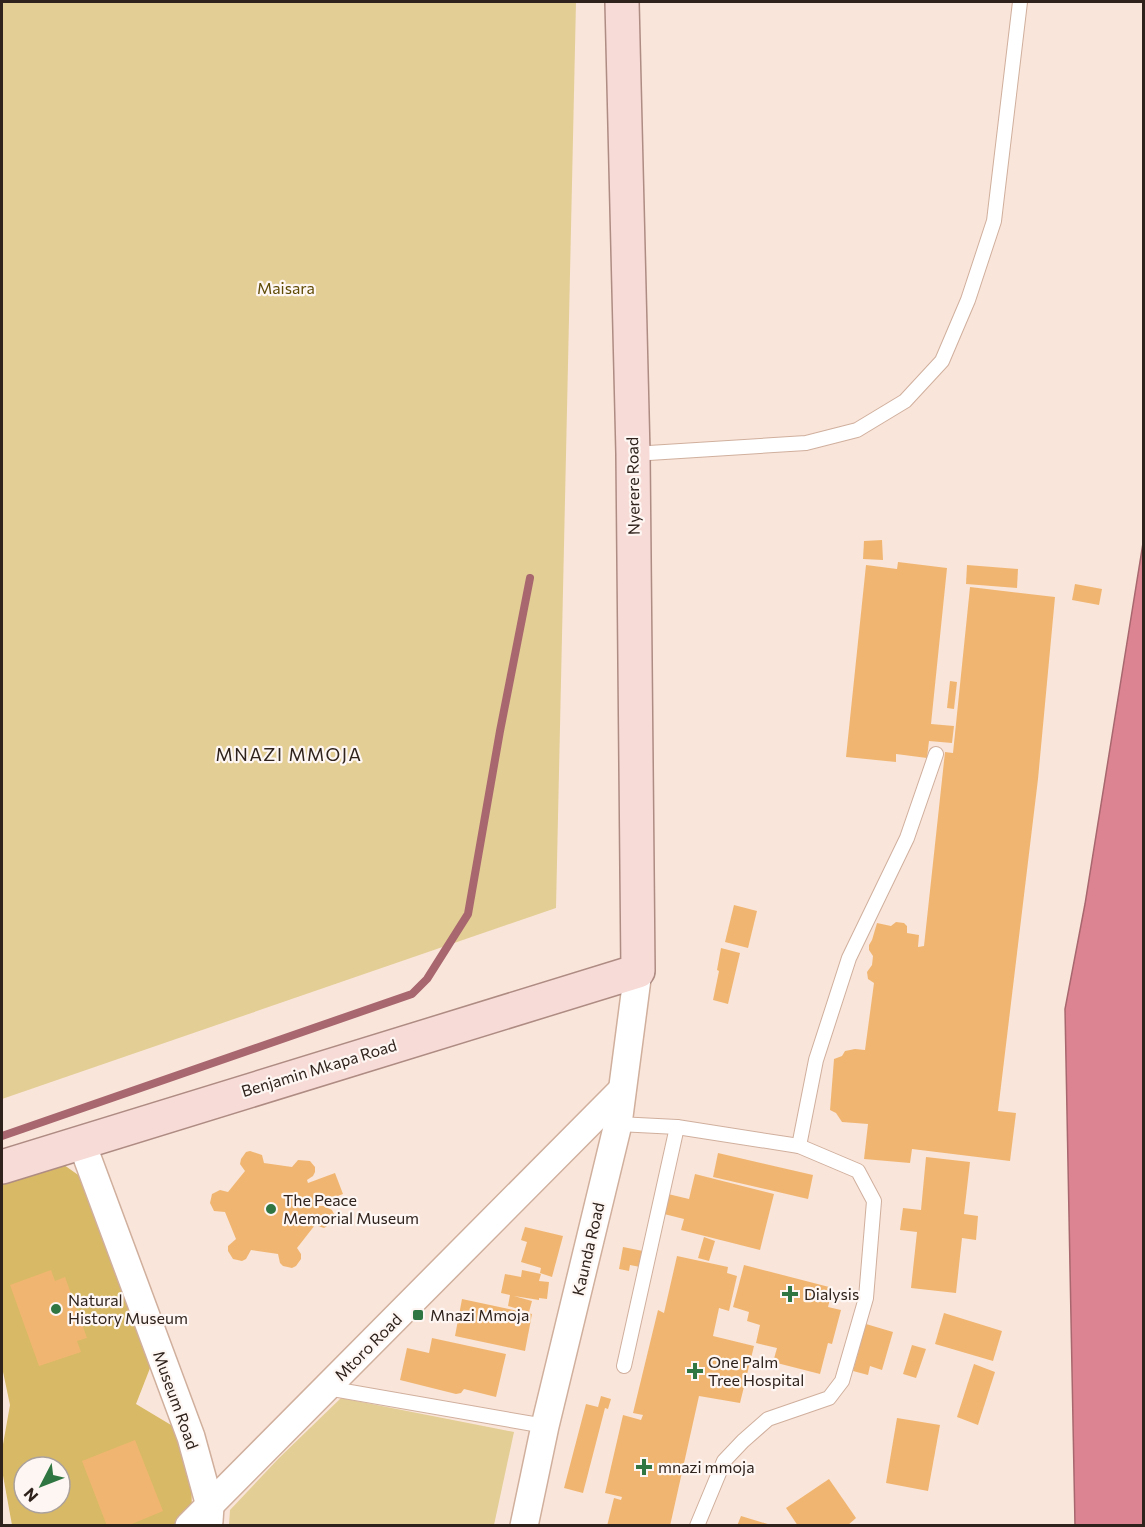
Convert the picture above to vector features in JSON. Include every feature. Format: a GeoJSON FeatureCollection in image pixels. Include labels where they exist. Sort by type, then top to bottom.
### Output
{"type":"FeatureCollection","features":[{"type":"Feature","properties":{"kind":"main road","name":"Nyerere Road"},"geometry":{"type":"LineString","coordinates":[[622,2],[633,454],[638,971]]}},
{"type":"Feature","properties":{"kind":"main road","name":"Benjamin Mkapa Road"},"geometry":{"type":"LineString","coordinates":[[2,1167],[638,971]]}},
{"type":"Feature","properties":{"kind":"street","name":"Kaunda Road"},"geometry":{"type":"LineString","coordinates":[[524,1526],[545,1426],[618,1124],[638,971]]}},
{"type":"Feature","properties":{"kind":"street","name":"Mtoro Road"},"geometry":{"type":"LineString","coordinates":[[189,1526],[210,1516],[327,1388],[621,1091]]}},
{"type":"Feature","properties":{"kind":"street","name":"Museum Road"},"geometry":{"type":"LineString","coordinates":[[81,1142],[191,1437],[210,1516]]}},
{"type":"Feature","properties":{"kind":"lane"},"geometry":{"type":"LineString","coordinates":[[633,454],[806,443],[857,430],[905,401],[942,361],[968,300],[994,221],[1020,2]]}},
{"type":"Feature","properties":{"kind":"lane"},"geometry":{"type":"LineString","coordinates":[[799,1146],[816,1060],[849,958],[907,838],[936,754]]}},
{"type":"Feature","properties":{"kind":"lane"},"geometry":{"type":"LineString","coordinates":[[618,1124],[677,1127],[799,1146],[858,1171],[874,1201],[866,1298],[842,1381],[829,1398],[768,1419],[742,1441],[724,1461],[697,1526]]}},
{"type":"Feature","properties":{"kind":"lane"},"geometry":{"type":"LineString","coordinates":[[624,1366],[677,1127]]}},
{"type":"Feature","properties":{"kind":"lane"},"geometry":{"type":"LineString","coordinates":[[327,1388],[545,1426]]}},
{"type":"Feature","properties":{"kind":"green space","name":"Maisara"},"geometry":{"type":"Polygon","coordinates":[[[2,2],[576,2],[556,908],[2,1099],[2,2]]]}},
{"type":"Feature","properties":{"kind":"green space"},"geometry":{"type":"Polygon","coordinates":[[[341,1398],[514,1432],[494,1525],[229,1525],[230,1510],[279,1458],[341,1398]]]}},
{"type":"Feature","properties":{"kind":"shaded area"},"geometry":{"type":"Polygon","coordinates":[[[1143,543],[1143,1525],[1075,1525],[1065,1009],[1085,904],[1143,543]]]}},
{"type":"Feature","properties":{"kind":"shaded area"},"geometry":{"type":"Polygon","coordinates":[[[57,1160],[91,1184],[152,1363],[136,1404],[191,1437],[192,1525],[12,1525],[2,1470],[2,1450],[10,1405],[2,1367],[2,1181],[57,1160]]]}},
{"type":"Feature","properties":{"kind":"building"},"geometry":{"type":"Polygon","coordinates":[[[882,540],[883,560],[863,559],[864,541],[882,540]]]}},
{"type":"Feature","properties":{"kind":"building"},"geometry":{"type":"Polygon","coordinates":[[[898,562],[947,568],[931,724],[954,726],[952,743],[929,741],[927,758],[896,754],[896,762],[846,757],[866,565],[897,569],[898,562]]]}},
{"type":"Feature","properties":{"kind":"building"},"geometry":{"type":"Polygon","coordinates":[[[967,565],[1018,569],[1017,588],[966,584],[967,565]]]}},
{"type":"Feature","properties":{"kind":"building"},"geometry":{"type":"Polygon","coordinates":[[[1075,584],[1102,589],[1099,605],[1072,600],[1075,584]]]}},
{"type":"Feature","properties":{"kind":"building"},"geometry":{"type":"Polygon","coordinates":[[[970,587],[1055,597],[1038,779],[998,1111],[1016,1113],[1010,1161],[912,1149],[910,1163],[864,1159],[868,1124],[842,1122],[836,1113],[830,1110],[834,1059],[842,1056],[845,1051],[865,1050],[874,983],[868,979],[867,972],[872,965],[873,956],[869,945],[877,923],[891,926],[896,922],[904,923],[907,926],[907,933],[919,935],[918,947],[924,946],[945,752],[953,753],[970,587]]]}},
{"type":"Feature","properties":{"kind":"building"},"geometry":{"type":"Polygon","coordinates":[[[950,681],[957,682],[954,709],[947,708],[950,681]]]}},
{"type":"Feature","properties":{"kind":"building"},"geometry":{"type":"Polygon","coordinates":[[[734,905],[757,911],[748,948],[725,942],[734,905]]]}},
{"type":"Feature","properties":{"kind":"building"},"geometry":{"type":"Polygon","coordinates":[[[721,948],[740,953],[728,1004],[713,1000],[721,948]]]}},
{"type":"Feature","properties":{"kind":"building","name":"The Peace Memorial Museum"},"geometry":{"type":"Polygon","coordinates":[[[246,1152],[262,1155],[264,1163],[292,1167],[298,1160],[310,1161],[315,1167],[315,1172],[307,1180],[308,1183],[335,1173],[343,1194],[317,1204],[332,1210],[334,1214],[332,1223],[324,1228],[315,1225],[297,1248],[301,1259],[292,1268],[280,1263],[278,1254],[251,1250],[246,1259],[242,1261],[233,1259],[228,1246],[236,1239],[225,1212],[214,1211],[210,1203],[212,1194],[220,1190],[228,1192],[245,1171],[240,1164],[241,1159],[246,1152]]]}},
{"type":"Feature","properties":{"kind":"building"},"geometry":{"type":"Polygon","coordinates":[[[718,1153],[813,1175],[808,1199],[713,1177],[718,1153]]]}},
{"type":"Feature","properties":{"kind":"building"},"geometry":{"type":"Polygon","coordinates":[[[926,1157],[970,1162],[964,1214],[978,1216],[976,1240],[962,1238],[956,1293],[911,1288],[917,1232],[900,1230],[903,1208],[921,1210],[926,1157]]]}},
{"type":"Feature","properties":{"kind":"building"},"geometry":{"type":"Polygon","coordinates":[[[695,1174],[774,1194],[760,1250],[681,1230],[684,1219],[664,1214],[668,1194],[689,1199],[695,1174]]]}},
{"type":"Feature","properties":{"kind":"building"},"geometry":{"type":"Polygon","coordinates":[[[525,1227],[563,1236],[552,1277],[540,1273],[541,1268],[521,1262],[527,1242],[521,1240],[525,1227]]]}},
{"type":"Feature","properties":{"kind":"building"},"geometry":{"type":"Polygon","coordinates":[[[704,1237],[715,1241],[709,1261],[698,1258],[704,1237]]]}},
{"type":"Feature","properties":{"kind":"building"},"geometry":{"type":"Polygon","coordinates":[[[623,1247],[643,1251],[640,1267],[630,1265],[629,1271],[619,1269],[623,1247]]]}},
{"type":"Feature","properties":{"kind":"building","name":"One Palm Tree Hospital"},"geometry":{"type":"Polygon","coordinates":[[[677,1256],[728,1267],[727,1273],[737,1276],[729,1311],[719,1308],[713,1336],[754,1346],[740,1403],[699,1396],[670,1526],[607,1526],[614,1498],[621,1500],[622,1497],[605,1493],[623,1415],[641,1420],[643,1415],[633,1413],[658,1310],[664,1313],[677,1256]]]}},
{"type":"Feature","properties":{"kind":"building"},"geometry":{"type":"Polygon","coordinates":[[[744,1265],[833,1288],[828,1307],[841,1310],[832,1344],[828,1343],[820,1374],[773,1362],[777,1348],[756,1343],[760,1325],[747,1321],[749,1312],[733,1307],[744,1265]]]}},
{"type":"Feature","properties":{"kind":"building"},"geometry":{"type":"Polygon","coordinates":[[[51,1270],[55,1281],[65,1277],[87,1338],[77,1341],[81,1352],[39,1366],[10,1285],[51,1270]]]}},
{"type":"Feature","properties":{"kind":"building"},"geometry":{"type":"Polygon","coordinates":[[[522,1270],[541,1274],[539,1281],[549,1282],[547,1299],[514,1296],[532,1301],[529,1312],[508,1306],[510,1295],[501,1293],[505,1274],[521,1277],[522,1270]]]}},
{"type":"Feature","properties":{"kind":"building"},"geometry":{"type":"Polygon","coordinates":[[[462,1299],[532,1314],[525,1351],[455,1336],[462,1299]]]}},
{"type":"Feature","properties":{"kind":"building"},"geometry":{"type":"Polygon","coordinates":[[[944,1313],[1002,1331],[993,1361],[935,1344],[944,1313]]]}},
{"type":"Feature","properties":{"kind":"building","name":"One Palm Tree Hospital"},"geometry":{"type":"Polygon","coordinates":[[[866,1324],[893,1332],[882,1370],[870,1366],[868,1375],[853,1371],[866,1324]]]}},
{"type":"Feature","properties":{"kind":"building"},"geometry":{"type":"Polygon","coordinates":[[[432,1338],[506,1354],[496,1397],[464,1389],[461,1393],[456,1394],[400,1380],[407,1348],[429,1353],[432,1338]]]}},
{"type":"Feature","properties":{"kind":"building"},"geometry":{"type":"Polygon","coordinates":[[[912,1345],[926,1349],[916,1378],[903,1374],[912,1345]]]}},
{"type":"Feature","properties":{"kind":"building"},"geometry":{"type":"Polygon","coordinates":[[[974,1364],[995,1372],[978,1425],[957,1417],[974,1364]]]}},
{"type":"Feature","properties":{"kind":"building"},"geometry":{"type":"Polygon","coordinates":[[[601,1396],[611,1399],[608,1409],[605,1408],[583,1493],[564,1488],[586,1404],[598,1407],[601,1396]]]}},
{"type":"Feature","properties":{"kind":"building"},"geometry":{"type":"Polygon","coordinates":[[[897,1418],[940,1425],[928,1491],[886,1483],[897,1418]]]}},
{"type":"Feature","properties":{"kind":"building"},"geometry":{"type":"Polygon","coordinates":[[[135,1440],[163,1511],[127,1526],[107,1526],[82,1461],[135,1440]]]}},
{"type":"Feature","properties":{"kind":"building"},"geometry":{"type":"Polygon","coordinates":[[[829,1479],[856,1518],[847,1526],[798,1526],[786,1508],[829,1479]]]}},
{"type":"Feature","properties":{"kind":"building"},"geometry":{"type":"Polygon","coordinates":[[[741,1516],[771,1525],[771,1526],[737,1526],[741,1516]]]}},
{"type":"Feature","properties":{"kind":"waterway"},"geometry":{"type":"LineString","coordinates":[[2,1136],[412,994],[427,979],[468,914],[530,578]]}},
{"type":"Feature","properties":{"kind":"place","name":"The Peace Memorial Museum"},"geometry":{"type":"Point","coordinates":[271,1209]}},
{"type":"Feature","properties":{"kind":"place","name":"Dialysis"},"geometry":{"type":"Point","coordinates":[790,1294]}},
{"type":"Feature","properties":{"kind":"place","name":"Natural History Museum"},"geometry":{"type":"Point","coordinates":[56,1309]}},
{"type":"Feature","properties":{"kind":"place","name":"Mnazi Mmoja"},"geometry":{"type":"Point","coordinates":[418,1315]}},
{"type":"Feature","properties":{"kind":"place","name":"One Palm Tree Hospital"},"geometry":{"type":"Point","coordinates":[695,1371]}},
{"type":"Feature","properties":{"kind":"place","name":"mnazi mmoja"},"geometry":{"type":"Point","coordinates":[644,1467]}},
{"type":"Feature","properties":{"kind":"district","name":"MNAZI MMOJA"},"geometry":{"type":"Point","coordinates":[289,755]}}]}
